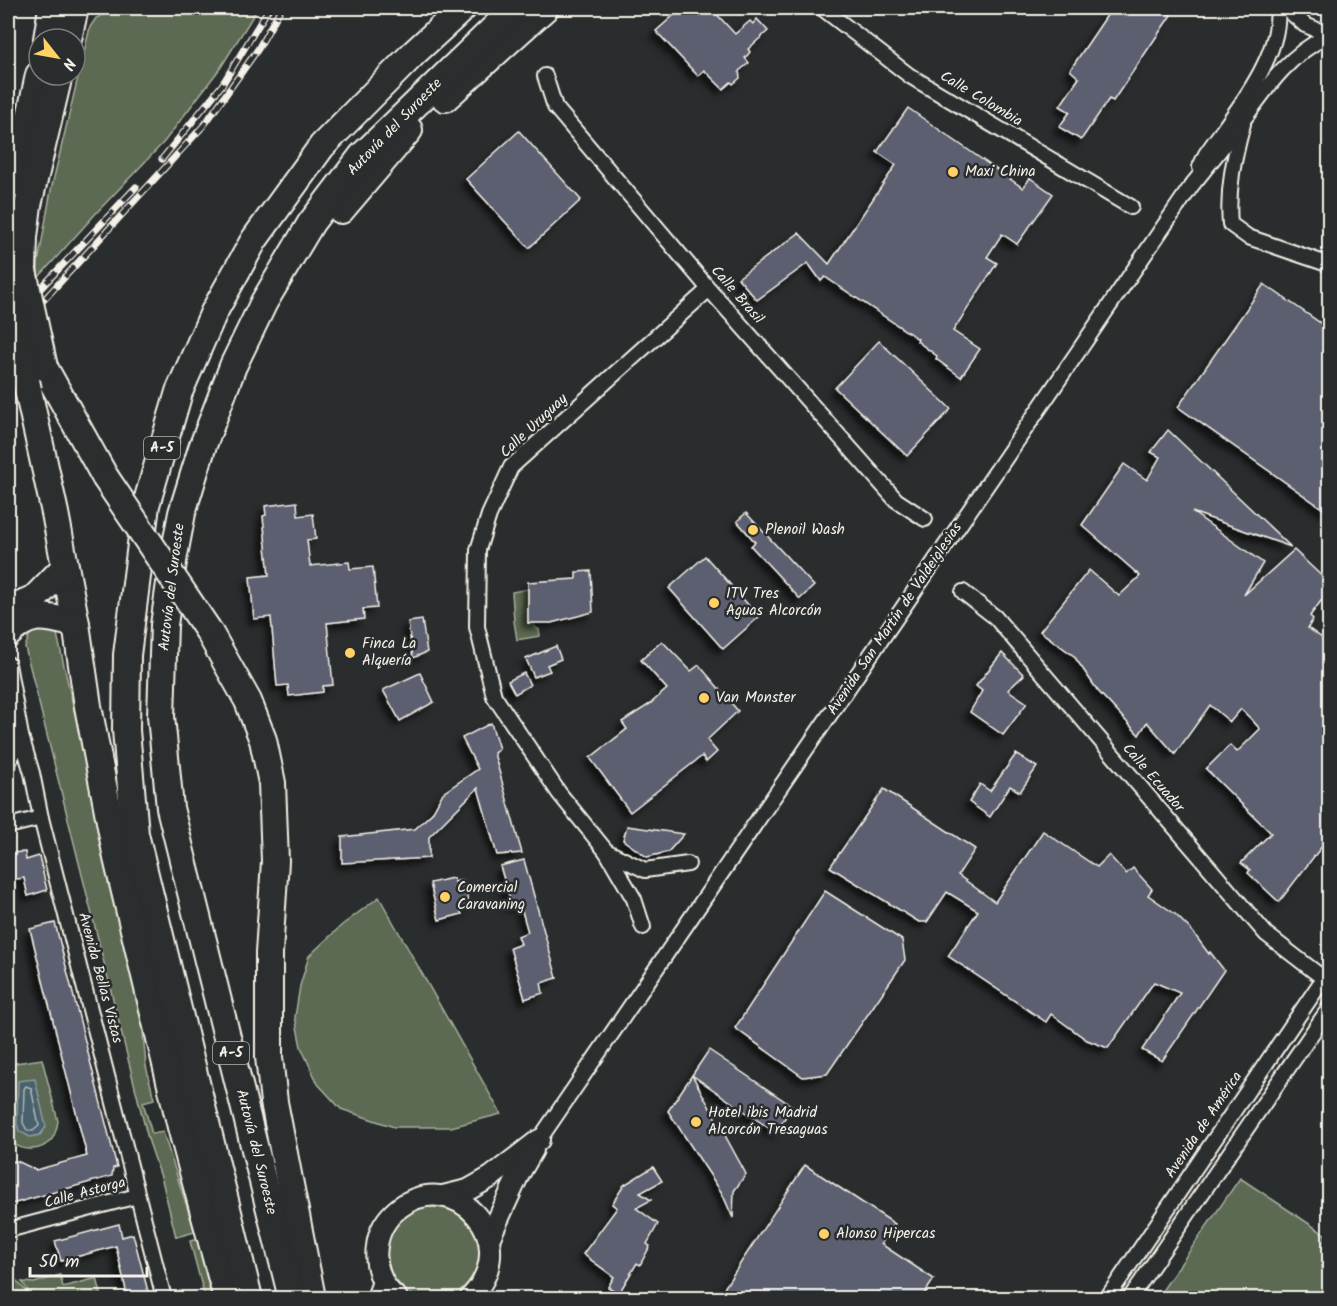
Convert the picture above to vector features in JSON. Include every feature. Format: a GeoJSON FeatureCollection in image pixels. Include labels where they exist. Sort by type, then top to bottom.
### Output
{"type":"FeatureCollection","features":[{"type":"Feature","properties":{"kind":"highway"},"geometry":{"type":"LineString","coordinates":[[49,27],[52,8]]}},
{"type":"Feature","properties":{"kind":"highway"},"geometry":{"type":"LineString","coordinates":[[71,27],[75,8]]}},
{"type":"Feature","properties":{"kind":"highway","name":"A-5"},"geometry":{"type":"LineString","coordinates":[[249,1299],[135,834],[126,730],[127,655],[146,505],[179,392],[214,312],[254,240],[322,146],[414,53],[463,8]]}},
{"type":"Feature","properties":{"kind":"highway","name":"Autovía del Suroeste"},"geometry":{"type":"LineString","coordinates":[[292,1299],[170,808],[160,716],[164,625],[174,555],[182,513],[202,448],[233,366],[264,302],[311,223],[362,156],[515,8]]}},
{"type":"Feature","properties":{"kind":"highway"},"geometry":{"type":"LineString","coordinates":[[264,302],[409,130],[545,8]]}},
{"type":"Feature","properties":{"kind":"highway"},"geometry":{"type":"LineString","coordinates":[[8,227],[37,87]]}},
{"type":"Feature","properties":{"kind":"highway"},"geometry":{"type":"LineString","coordinates":[[56,87],[28,205],[10,305],[56,513],[88,706],[117,858],[181,1127],[227,1299]]}},
{"type":"Feature","properties":{"kind":"highway"},"geometry":{"type":"LineString","coordinates":[[15,274],[44,367],[105,477],[208,630],[248,701],[263,740],[273,783],[275,861],[269,953],[269,1057],[274,1102],[312,1299]]}},
{"type":"Feature","properties":{"kind":"highway"},"geometry":{"type":"LineString","coordinates":[[8,610],[35,598],[64,567]]}},
{"type":"Feature","properties":{"kind":"highway"},"geometry":{"type":"LineString","coordinates":[[8,634],[20,621],[44,616],[76,624]]}},
{"type":"Feature","properties":{"kind":"street","name":"Calle Colombia"},"geometry":{"type":"LineString","coordinates":[[822,8],[910,76],[1131,207]]}},
{"type":"Feature","properties":{"kind":"street","name":"Avenida San Martín de Valdeiglesias"},"geometry":{"type":"LineString","coordinates":[[1192,185],[1206,154],[1264,67],[1274,40],[1277,8]]}},
{"type":"Feature","properties":{"kind":"street"},"geometry":{"type":"LineString","coordinates":[[1286,8],[1305,25],[1329,35]]}},
{"type":"Feature","properties":{"kind":"street","name":"Avenida San Martín de Valdeiglesias"},"geometry":{"type":"LineString","coordinates":[[539,1140],[1192,185],[1281,69],[1311,44],[1329,35]]}},
{"type":"Feature","properties":{"kind":"street","name":"Calle Brasil"},"geometry":{"type":"LineString","coordinates":[[545,76],[555,106],[709,289],[896,500],[925,519]]}},
{"type":"Feature","properties":{"kind":"street"},"geometry":{"type":"LineString","coordinates":[[1245,117],[1233,159],[1229,195],[1230,224],[1248,237],[1329,265]]}},
{"type":"Feature","properties":{"kind":"street","name":"Calle Uruguay"},"geometry":{"type":"LineString","coordinates":[[643,927],[634,899],[606,851],[559,793],[495,696],[477,627],[478,550],[489,515],[511,467],[709,289]]}},
{"type":"Feature","properties":{"kind":"street","name":"Calle Ecuador"},"geometry":{"type":"LineString","coordinates":[[963,592],[995,617],[1266,934],[1326,974]]}},
{"type":"Feature","properties":{"kind":"street","name":"Avenida Bellas Vistas"},"geometry":{"type":"LineString","coordinates":[[8,664],[21,736],[32,773],[41,818],[164,1299]]}},
{"type":"Feature","properties":{"kind":"street"},"geometry":{"type":"LineString","coordinates":[[8,764],[21,736]]}},
{"type":"Feature","properties":{"kind":"street"},"geometry":{"type":"LineString","coordinates":[[8,826],[41,818]]}},
{"type":"Feature","properties":{"kind":"street","name":"Calle Uruguay"},"geometry":{"type":"LineString","coordinates":[[606,851],[645,870],[687,864]]}},
{"type":"Feature","properties":{"kind":"street","name":"Avenida de América"},"geometry":{"type":"LineString","coordinates":[[1107,1299],[1326,974]]}},
{"type":"Feature","properties":{"kind":"street"},"geometry":{"type":"LineString","coordinates":[[1130,1299],[1325,1019],[1329,1007]]}},
{"type":"Feature","properties":{"kind":"street"},"geometry":{"type":"LineString","coordinates":[[489,1239],[519,1174],[539,1140]]}},
{"type":"Feature","properties":{"kind":"street"},"geometry":{"type":"LineString","coordinates":[[397,1299],[381,1278],[375,1256],[379,1234],[390,1214],[406,1203],[424,1196],[443,1196],[468,1190],[491,1177],[539,1140]]}},
{"type":"Feature","properties":{"kind":"street","name":"Calle Astorga"},"geometry":{"type":"LineString","coordinates":[[8,1230],[137,1196]]}},
{"type":"Feature","properties":{"kind":"street"},"geometry":{"type":"LineString","coordinates":[[443,1196],[469,1208],[482,1221],[489,1239],[491,1257],[488,1274],[470,1299]]}},
{"type":"Feature","properties":{"kind":"street"},"geometry":{"type":"LineString","coordinates":[[374,1299],[381,1278]]}},
{"type":"Feature","properties":{"kind":"green space"},"geometry":{"type":"Polygon","coordinates":[[[119,8],[258,8],[221,67],[164,142],[38,278],[38,263],[51,190],[76,87],[87,87],[87,40],[90,27],[96,18],[119,8]]]}},
{"type":"Feature","properties":{"kind":"green space"},"geometry":{"type":"Polygon","coordinates":[[[528,589],[528,623],[534,623],[535,628],[539,629],[540,636],[517,640],[512,592],[528,589]]]}},
{"type":"Feature","properties":{"kind":"green space"},"geometry":{"type":"Polygon","coordinates":[[[51,625],[57,634],[141,1010],[146,1066],[154,1099],[143,1102],[152,1134],[163,1132],[195,1232],[176,1237],[162,1180],[148,1139],[25,647],[33,626],[51,625]]]}},
{"type":"Feature","properties":{"kind":"green space"},"geometry":{"type":"Polygon","coordinates":[[[379,897],[501,1114],[451,1127],[394,1127],[341,1109],[318,1084],[301,1047],[295,1017],[300,986],[309,956],[342,925],[379,897]]]}},
{"type":"Feature","properties":{"kind":"green space"},"geometry":{"type":"Polygon","coordinates":[[[42,1059],[58,1121],[57,1128],[52,1139],[42,1147],[23,1148],[12,1141],[7,1130],[9,1064],[42,1059]]]}},
{"type":"Feature","properties":{"kind":"green space"},"geometry":{"type":"Polygon","coordinates":[[[1240,1178],[1329,1237],[1329,1298],[1157,1298],[1240,1178]]]}},
{"type":"Feature","properties":{"kind":"green space"},"geometry":{"type":"Polygon","coordinates":[[[424,1207],[442,1207],[459,1214],[472,1227],[479,1244],[479,1262],[472,1279],[459,1292],[442,1299],[424,1299],[407,1292],[394,1279],[387,1262],[387,1244],[394,1227],[407,1214],[424,1207]]]}},
{"type":"Feature","properties":{"kind":"green space"},"geometry":{"type":"Polygon","coordinates":[[[198,1239],[212,1298],[205,1298],[190,1241],[198,1239]]]}},
{"type":"Feature","properties":{"kind":"green space"},"geometry":{"type":"Polygon","coordinates":[[[60,1275],[63,1287],[97,1278],[102,1298],[30,1298],[31,1295],[22,1282],[34,1283],[60,1275]]]}},
{"type":"Feature","properties":{"kind":"green space"},"geometry":{"type":"Polygon","coordinates":[[[8,1277],[13,1277],[27,1292],[28,1298],[8,1298],[8,1277]]]}},
{"type":"Feature","properties":{"kind":"water"},"geometry":{"type":"Polygon","coordinates":[[[35,1079],[46,1127],[40,1135],[30,1137],[19,1131],[17,1124],[18,1081],[35,1079]]]}},
{"type":"Feature","properties":{"kind":"building"},"geometry":{"type":"Polygon","coordinates":[[[682,8],[711,8],[735,34],[750,21],[753,24],[757,19],[768,31],[748,49],[750,52],[745,58],[749,63],[739,71],[740,78],[733,84],[731,82],[723,89],[704,70],[698,76],[656,31],[682,8]]]}},
{"type":"Feature","properties":{"kind":"building"},"geometry":{"type":"Polygon","coordinates":[[[1112,8],[1164,8],[1171,15],[1113,101],[1109,99],[1081,140],[1059,127],[1070,112],[1060,106],[1079,78],[1070,70],[1112,8]]]}},
{"type":"Feature","properties":{"kind":"building"},"geometry":{"type":"Polygon","coordinates":[[[908,108],[1023,188],[1030,178],[1053,194],[1017,244],[1002,234],[987,257],[997,263],[953,331],[980,349],[961,377],[936,359],[937,356],[917,341],[918,339],[825,277],[821,281],[808,263],[757,300],[738,278],[799,233],[829,264],[896,165],[877,152],[908,108]]]}},
{"type":"Feature","properties":{"kind":"building"},"geometry":{"type":"Polygon","coordinates":[[[519,131],[581,200],[529,248],[466,179],[519,131]]]}},
{"type":"Feature","properties":{"kind":"building"},"geometry":{"type":"Polygon","coordinates":[[[1264,284],[1329,329],[1329,513],[1178,407],[1264,284]]]}},
{"type":"Feature","properties":{"kind":"building"},"geometry":{"type":"Polygon","coordinates":[[[879,341],[951,409],[907,456],[835,388],[879,341]]]}},
{"type":"Feature","properties":{"kind":"building"},"geometry":{"type":"Polygon","coordinates":[[[1168,430],[1291,547],[1192,512],[1263,563],[1244,595],[1294,550],[1329,583],[1329,590],[1310,616],[1313,619],[1308,628],[1329,643],[1329,837],[1279,902],[1248,873],[1250,870],[1241,863],[1271,833],[1206,769],[1230,745],[1237,752],[1260,729],[1253,721],[1241,709],[1230,722],[1210,705],[1175,754],[1147,722],[1139,735],[1098,691],[1074,656],[1040,631],[1089,570],[1119,596],[1140,576],[1082,525],[1124,464],[1147,480],[1160,457],[1151,452],[1168,430]]]}},
{"type":"Feature","properties":{"kind":"building"},"geometry":{"type":"Polygon","coordinates":[[[297,502],[298,516],[313,514],[316,539],[307,540],[310,566],[349,562],[350,569],[373,567],[377,608],[363,609],[364,619],[327,623],[333,685],[323,686],[323,692],[289,696],[288,685],[277,686],[271,617],[254,619],[250,577],[269,575],[263,516],[266,515],[265,506],[297,502]]]}},
{"type":"Feature","properties":{"kind":"building"},"geometry":{"type":"Polygon","coordinates":[[[746,513],[814,586],[800,599],[751,546],[755,542],[737,521],[746,513]]]}},
{"type":"Feature","properties":{"kind":"building","name":"ITV Tres Aguas Alcorcón"},"geometry":{"type":"Polygon","coordinates":[[[705,556],[759,617],[723,649],[669,588],[705,556]]]}},
{"type":"Feature","properties":{"kind":"building"},"geometry":{"type":"Polygon","coordinates":[[[591,571],[593,612],[551,623],[528,623],[528,582],[576,579],[576,572],[591,571]]]}},
{"type":"Feature","properties":{"kind":"building"},"geometry":{"type":"Polygon","coordinates":[[[422,620],[427,652],[413,658],[408,622],[422,620]]]}},
{"type":"Feature","properties":{"kind":"building"},"geometry":{"type":"Polygon","coordinates":[[[662,641],[691,671],[699,665],[738,711],[707,740],[717,752],[706,762],[702,756],[630,812],[590,758],[627,729],[622,722],[650,704],[667,689],[641,660],[662,641]]]}},
{"type":"Feature","properties":{"kind":"building"},"geometry":{"type":"Polygon","coordinates":[[[556,646],[561,659],[547,665],[550,671],[534,677],[526,659],[556,646]]]}},
{"type":"Feature","properties":{"kind":"building"},"geometry":{"type":"Polygon","coordinates":[[[1002,653],[1024,675],[1008,690],[1027,703],[1003,735],[970,712],[982,691],[976,686],[1002,653]]]}},
{"type":"Feature","properties":{"kind":"building"},"geometry":{"type":"Polygon","coordinates":[[[420,673],[434,702],[400,721],[383,690],[420,673]]]}},
{"type":"Feature","properties":{"kind":"building"},"geometry":{"type":"Polygon","coordinates":[[[524,673],[530,685],[515,694],[508,681],[524,673]]]}},
{"type":"Feature","properties":{"kind":"building"},"geometry":{"type":"Polygon","coordinates":[[[491,723],[499,749],[494,753],[522,853],[497,855],[478,788],[429,837],[429,858],[342,863],[342,837],[415,829],[432,813],[443,793],[478,769],[462,738],[491,723]]]}},
{"type":"Feature","properties":{"kind":"building"},"geometry":{"type":"Polygon","coordinates":[[[1016,754],[1037,767],[1020,792],[1010,786],[990,817],[969,802],[980,784],[990,791],[1016,754]]]}},
{"type":"Feature","properties":{"kind":"building"},"geometry":{"type":"Polygon","coordinates":[[[884,789],[975,849],[958,875],[995,902],[1043,831],[1097,867],[1109,855],[1126,874],[1133,868],[1152,889],[1148,895],[1175,914],[1224,970],[1162,1061],[1142,1050],[1180,993],[1154,982],[1108,1048],[1087,1040],[1051,1014],[1046,1022],[948,956],[978,911],[947,892],[927,922],[919,922],[830,867],[884,789]]]}},
{"type":"Feature","properties":{"kind":"building"},"geometry":{"type":"Polygon","coordinates":[[[627,826],[684,834],[668,852],[647,857],[623,840],[627,826]]]}},
{"type":"Feature","properties":{"kind":"building"},"geometry":{"type":"Polygon","coordinates":[[[25,852],[26,860],[39,856],[47,890],[28,896],[24,878],[8,880],[8,853],[25,852]]]}},
{"type":"Feature","properties":{"kind":"building"},"geometry":{"type":"Polygon","coordinates":[[[524,860],[557,978],[541,983],[543,993],[525,999],[510,948],[521,944],[518,936],[528,932],[520,904],[512,906],[500,866],[524,860]]]}},
{"type":"Feature","properties":{"kind":"building","name":"Comercial Caravaning"},"geometry":{"type":"Polygon","coordinates":[[[453,878],[454,882],[463,880],[470,908],[460,910],[462,914],[439,920],[430,883],[453,878]]]}},
{"type":"Feature","properties":{"kind":"building"},"geometry":{"type":"Polygon","coordinates":[[[825,891],[902,940],[905,960],[827,1074],[803,1077],[735,1028],[825,891]]]}},
{"type":"Feature","properties":{"kind":"building"},"geometry":{"type":"Polygon","coordinates":[[[55,923],[117,1167],[113,1168],[112,1176],[8,1205],[8,1162],[17,1161],[36,1170],[87,1156],[30,929],[55,923]]]}},
{"type":"Feature","properties":{"kind":"building"},"geometry":{"type":"Polygon","coordinates":[[[709,1050],[792,1106],[776,1133],[692,1075],[709,1050]]]}},
{"type":"Feature","properties":{"kind":"building"},"geometry":{"type":"Polygon","coordinates":[[[692,1075],[746,1174],[734,1191],[733,1218],[722,1193],[668,1111],[692,1075]]]}},
{"type":"Feature","properties":{"kind":"building","name":"Alonso Hipercas"},"geometry":{"type":"Polygon","coordinates":[[[805,1165],[895,1224],[881,1244],[934,1279],[921,1299],[717,1299],[805,1165]]]}},
{"type":"Feature","properties":{"kind":"building"},"geometry":{"type":"Polygon","coordinates":[[[653,1167],[662,1181],[640,1193],[651,1200],[636,1208],[658,1224],[647,1244],[650,1246],[640,1265],[637,1263],[619,1293],[608,1287],[614,1277],[583,1254],[617,1208],[612,1204],[624,1185],[653,1167]]]}},
{"type":"Feature","properties":{"kind":"building"},"geometry":{"type":"Polygon","coordinates":[[[119,1224],[122,1237],[133,1234],[150,1299],[128,1299],[116,1246],[61,1261],[55,1241],[119,1224]]]}},
{"type":"Feature","properties":{"kind":"railway"},"geometry":{"type":"LineString","coordinates":[[162,159],[222,85],[269,8]]}},
{"type":"Feature","properties":{"kind":"railway"},"geometry":{"type":"LineString","coordinates":[[8,339],[205,124],[258,49],[281,8]]}},
{"type":"Feature","properties":{"kind":"railway"},"geometry":{"type":"LineString","coordinates":[[8,323],[136,187]]}},
{"type":"Feature","properties":{"kind":"place","name":"Maxi China"},"geometry":{"type":"Point","coordinates":[953,172]}},
{"type":"Feature","properties":{"kind":"place","name":"Plenoil Wash"},"geometry":{"type":"Point","coordinates":[753,530]}},
{"type":"Feature","properties":{"kind":"place","name":"ITV Tres Aguas Alcorcón"},"geometry":{"type":"Point","coordinates":[714,603]}},
{"type":"Feature","properties":{"kind":"place","name":"Finca La Alquería"},"geometry":{"type":"Point","coordinates":[350,653]}},
{"type":"Feature","properties":{"kind":"place","name":"Van Monster"},"geometry":{"type":"Point","coordinates":[704,698]}},
{"type":"Feature","properties":{"kind":"place","name":"Comercial Caravaning"},"geometry":{"type":"Point","coordinates":[445,897]}},
{"type":"Feature","properties":{"kind":"place","name":"Hotel ibis Madrid Alcorcón Tresaguas"},"geometry":{"type":"Point","coordinates":[696,1122]}},
{"type":"Feature","properties":{"kind":"place","name":"Alonso Hipercas"},"geometry":{"type":"Point","coordinates":[824,1234]}}]}
